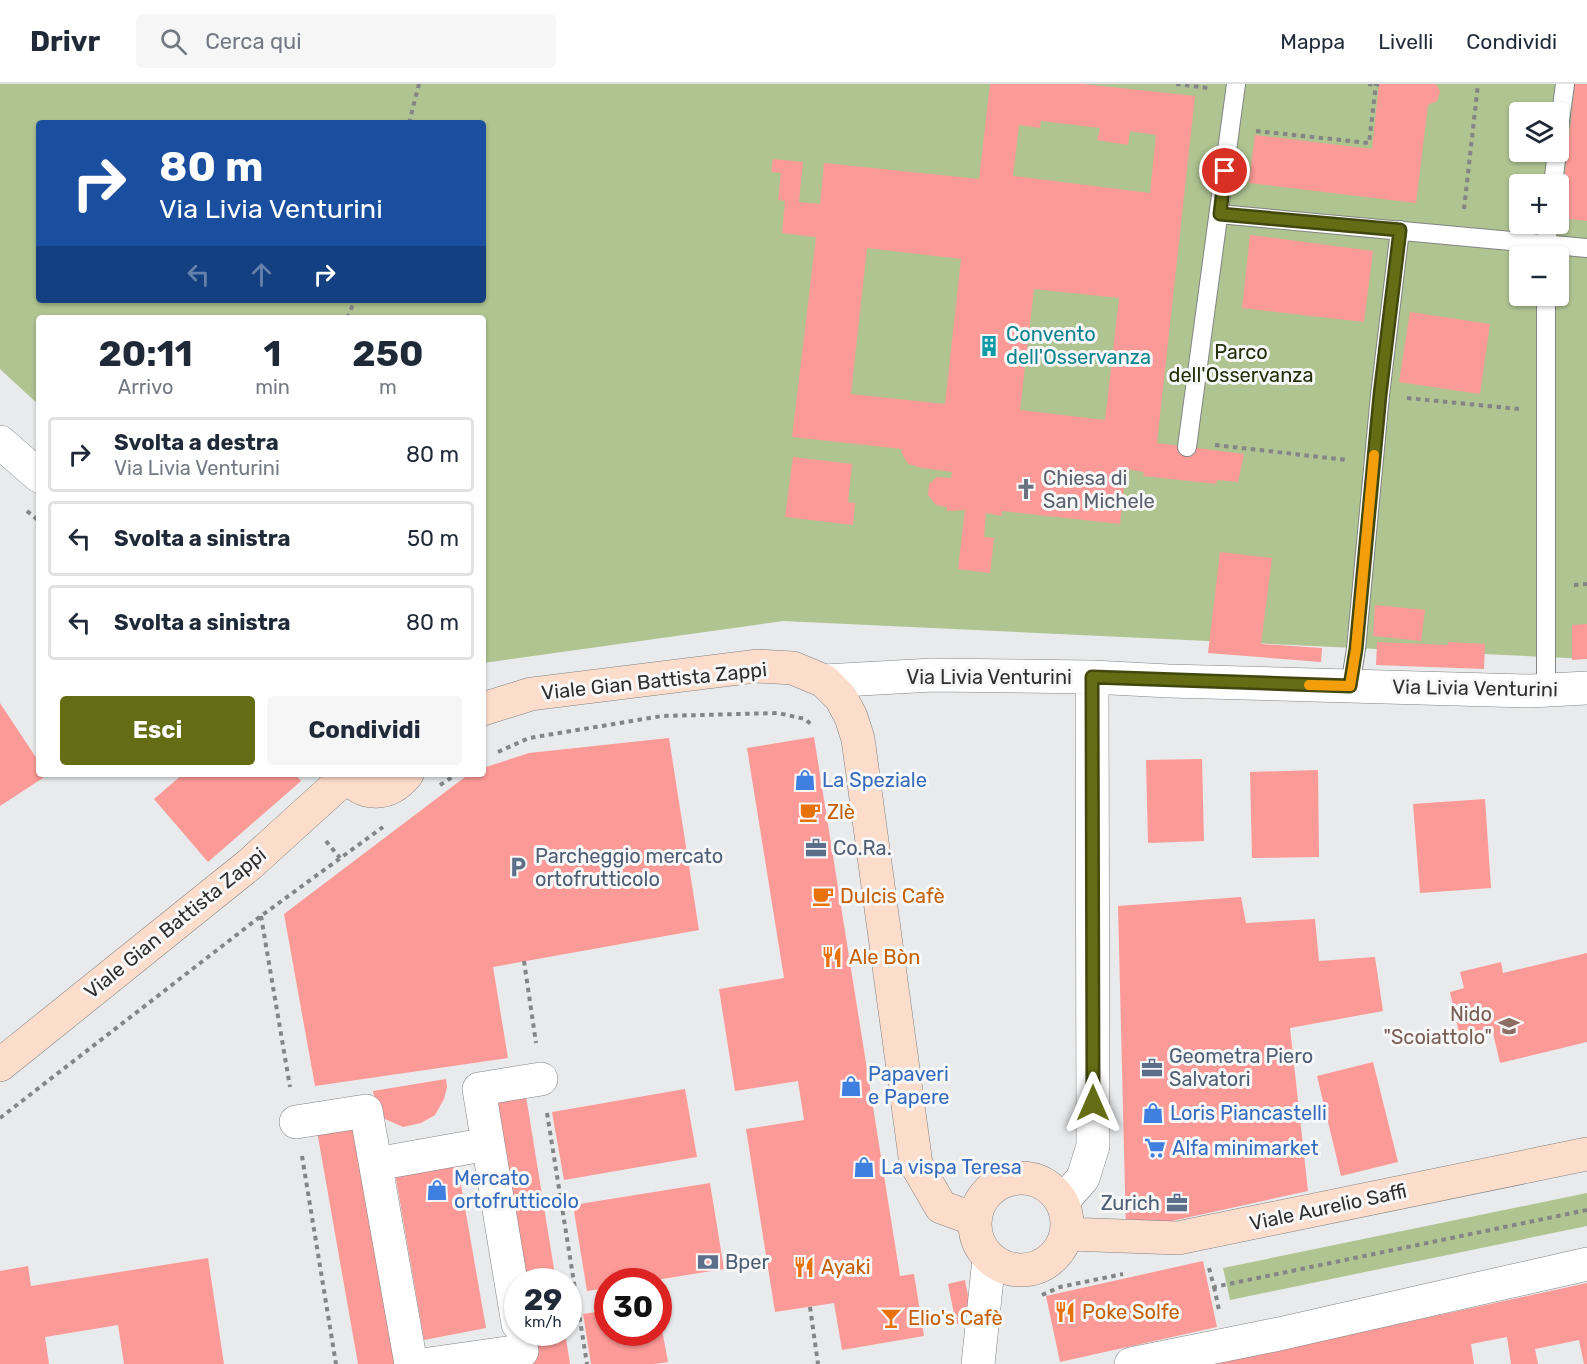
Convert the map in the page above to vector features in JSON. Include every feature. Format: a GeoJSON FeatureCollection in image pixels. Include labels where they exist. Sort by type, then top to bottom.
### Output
{"type":"FeatureCollection","features":[{"type":"Feature","properties":{"kind":"street"},"geometry":{"type":"LineString","coordinates":[[0,442],[36,473]]}},
{"type":"Feature","properties":{"kind":"street","name":"Viale Gian Battista Zappi"},"geometry":{"type":"LineString","coordinates":[[486,708],[531,694],[757,666],[793,668],[824,681]]}},
{"type":"Feature","properties":{"kind":"street","name":"Via Livia Venturini"},"geometry":{"type":"LineString","coordinates":[[824,681],[933,675],[1092,677],[1546,691],[1587,688]]}},
{"type":"Feature","properties":{"kind":"street"},"geometry":{"type":"LineString","coordinates":[[1063,1201],[1083,1178],[1093,1146],[1092,677]]}},
{"type":"Feature","properties":{"kind":"street"},"geometry":{"type":"LineString","coordinates":[[824,681],[841,698],[851,717],[858,739],[916,1164],[941,1207],[974,1219]]}},
{"type":"Feature","properties":{"kind":"street","name":"Viale Gian Battista Zappi"},"geometry":{"type":"LineString","coordinates":[[0,1065],[250,864],[344,777]]}},
{"type":"Feature","properties":{"kind":"street"},"geometry":{"type":"LineString","coordinates":[[348,777],[356,785],[375,792],[387,790],[399,784],[419,783]]}},
{"type":"Feature","properties":{"kind":"street"},"geometry":{"type":"LineString","coordinates":[[509,1268],[479,1089],[541,1079]]}},
{"type":"Feature","properties":{"kind":"street"},"geometry":{"type":"LineString","coordinates":[[296,1122],[366,1111],[411,1364]]}},
{"type":"Feature","properties":{"kind":"street"},"geometry":{"type":"LineString","coordinates":[[376,1164],[488,1144]]}},
{"type":"Feature","properties":{"kind":"street","name":"Viale Aurelio Saffi"},"geometry":{"type":"LineString","coordinates":[[1067,1234],[1178,1238],[1587,1154]]}},
{"type":"Feature","properties":{"kind":"street"},"geometry":{"type":"LineString","coordinates":[[1017,1177],[1041,1181],[1052,1188],[1063,1201],[1068,1215],[1067,1234],[1062,1247],[1047,1263],[1023,1271],[1003,1267],[989,1259],[977,1241],[974,1219],[980,1202],[990,1189],[1017,1177]]}},
{"type":"Feature","properties":{"kind":"street"},"geometry":{"type":"LineString","coordinates":[[978,1364],[989,1259]]}},
{"type":"Feature","properties":{"kind":"street"},"geometry":{"type":"LineString","coordinates":[[1131,1364],[1279,1334],[1587,1263]]}},
{"type":"Feature","properties":{"kind":"street"},"geometry":{"type":"LineString","coordinates":[[429,1364],[508,1346]]}},
{"type":"Feature","properties":{"kind":"lane"},"geometry":{"type":"LineString","coordinates":[[1187,444],[1236,84]]}},
{"type":"Feature","properties":{"kind":"lane"},"geometry":{"type":"LineString","coordinates":[[1562,102],[1564,84]]}},
{"type":"Feature","properties":{"kind":"lane"},"geometry":{"type":"LineString","coordinates":[[1220,214],[1461,236],[1518,246]]}},
{"type":"Feature","properties":{"kind":"lane"},"geometry":{"type":"LineString","coordinates":[[1350,686],[1356,649],[1380,395],[1400,230]]}},
{"type":"Feature","properties":{"kind":"lane"},"geometry":{"type":"LineString","coordinates":[[1569,249],[1587,248]]}},
{"type":"Feature","properties":{"kind":"lane"},"geometry":{"type":"LineString","coordinates":[[1546,306],[1546,691]]}},
{"type":"Feature","properties":{"kind":"path"},"geometry":{"type":"LineString","coordinates":[[410,120],[419,84]]}},
{"type":"Feature","properties":{"kind":"path"},"geometry":{"type":"LineString","coordinates":[[1231,128],[1369,144],[1377,85],[1368,84]]}},
{"type":"Feature","properties":{"kind":"path"},"geometry":{"type":"LineString","coordinates":[[1461,236],[1478,84]]}},
{"type":"Feature","properties":{"kind":"path"},"geometry":{"type":"LineString","coordinates":[[1380,395],[1546,412]]}},
{"type":"Feature","properties":{"kind":"path"},"geometry":{"type":"LineString","coordinates":[[1187,444],[1373,463]]}},
{"type":"Feature","properties":{"kind":"path"},"geometry":{"type":"LineString","coordinates":[[498,752],[529,738],[662,716],[778,713],[805,719],[822,732]]}},
{"type":"Feature","properties":{"kind":"path"},"geometry":{"type":"LineString","coordinates":[[419,783],[444,777]]}},
{"type":"Feature","properties":{"kind":"path"},"geometry":{"type":"LineString","coordinates":[[0,1118],[261,916],[385,825]]}},
{"type":"Feature","properties":{"kind":"path"},"geometry":{"type":"LineString","coordinates":[[524,961],[587,1364]]}},
{"type":"Feature","properties":{"kind":"path"},"geometry":{"type":"LineString","coordinates":[[1209,1267],[1214,1287],[1587,1210]]}},
{"type":"Feature","properties":{"kind":"path"},"geometry":{"type":"LineString","coordinates":[[1042,1295],[1060,1287],[1130,1272]]}},
{"type":"Feature","properties":{"kind":"path"},"geometry":{"type":"LineString","coordinates":[[810,1307],[818,1364]]}},
{"type":"Feature","properties":{"kind":"green space","name":"Parco dell'Osservanza"},"geometry":{"type":"Polygon","coordinates":[[[0,84],[1587,84],[1587,659],[783,621],[486,663],[486,315],[36,315],[36,402],[0,369],[0,84]]]}},
{"type":"Feature","properties":{"kind":"green space"},"geometry":{"type":"Polygon","coordinates":[[[1587,1193],[1587,1226],[1230,1300],[1223,1268],[1587,1193]]]}},
{"type":"Feature","properties":{"kind":"building","name":"Convento dell'Osservanza"},"geometry":{"type":"Polygon","coordinates":[[[990,84],[1083,84],[1195,96],[1157,443],[1244,454],[1238,482],[1217,480],[1216,484],[1143,476],[1144,472],[1126,469],[1120,524],[1002,511],[1002,516],[986,513],[984,537],[994,538],[990,573],[958,569],[965,510],[947,511],[947,507],[936,505],[928,495],[929,484],[937,477],[951,478],[952,472],[908,464],[901,452],[902,449],[792,437],[816,237],[782,233],[785,201],[778,200],[781,173],[771,172],[773,159],[803,162],[799,202],[820,204],[824,163],[979,179],[990,84]],[[1041,121],[1040,128],[1019,125],[1013,176],[1150,193],[1156,135],[1130,131],[1128,145],[1097,140],[1100,128],[1041,121]],[[867,248],[851,394],[945,404],[961,259],[867,248]],[[1034,289],[1020,410],[1105,420],[1119,298],[1034,289]]]}},
{"type":"Feature","properties":{"kind":"building"},"geometry":{"type":"Polygon","coordinates":[[[1379,84],[1436,84],[1440,91],[1437,101],[1428,105],[1416,203],[1249,183],[1255,135],[1372,149],[1379,84]]]}},
{"type":"Feature","properties":{"kind":"building"},"geometry":{"type":"Polygon","coordinates":[[[1575,84],[1587,84],[1587,221],[1569,219],[1569,174],[1565,174],[1566,162],[1569,162],[1569,138],[1575,84]]]}},
{"type":"Feature","properties":{"kind":"building"},"geometry":{"type":"Polygon","coordinates":[[[1250,235],[1373,251],[1364,322],[1242,308],[1250,235]]]}},
{"type":"Feature","properties":{"kind":"building"},"geometry":{"type":"Polygon","coordinates":[[[1410,312],[1490,324],[1480,394],[1399,382],[1410,312]]]}},
{"type":"Feature","properties":{"kind":"building"},"geometry":{"type":"Polygon","coordinates":[[[793,457],[852,464],[848,502],[855,503],[853,525],[785,517],[793,457]]]}},
{"type":"Feature","properties":{"kind":"building"},"geometry":{"type":"Polygon","coordinates":[[[1220,552],[1272,558],[1261,644],[1322,648],[1321,662],[1208,653],[1220,552]]]}},
{"type":"Feature","properties":{"kind":"building"},"geometry":{"type":"Polygon","coordinates":[[[1375,605],[1425,610],[1421,641],[1373,636],[1375,605]]]}},
{"type":"Feature","properties":{"kind":"building"},"geometry":{"type":"Polygon","coordinates":[[[1587,624],[1587,659],[1572,660],[1572,625],[1587,624]]]}},
{"type":"Feature","properties":{"kind":"building"},"geometry":{"type":"Polygon","coordinates":[[[1377,642],[1485,644],[1484,669],[1376,665],[1377,642]]]}},
{"type":"Feature","properties":{"kind":"building"},"geometry":{"type":"Polygon","coordinates":[[[0,703],[36,757],[36,777],[44,777],[0,806],[0,703]]]}},
{"type":"Feature","properties":{"kind":"building"},"geometry":{"type":"Polygon","coordinates":[[[814,737],[900,1276],[914,1274],[924,1336],[842,1350],[834,1303],[775,1312],[746,1129],[804,1120],[798,1081],[735,1091],[719,989],[784,978],[747,748],[814,737]]]}},
{"type":"Feature","properties":{"kind":"building","name":"Parcheggio mercato ortofrutticolo"},"geometry":{"type":"Polygon","coordinates":[[[669,738],[699,930],[493,967],[508,1058],[315,1086],[284,914],[465,777],[486,777],[486,767],[529,753],[669,738]]]}},
{"type":"Feature","properties":{"kind":"building"},"geometry":{"type":"Polygon","coordinates":[[[1202,759],[1204,841],[1148,843],[1146,760],[1202,759]]]}},
{"type":"Feature","properties":{"kind":"building"},"geometry":{"type":"Polygon","coordinates":[[[1318,770],[1319,857],[1252,858],[1250,772],[1318,770]]]}},
{"type":"Feature","properties":{"kind":"building"},"geometry":{"type":"Polygon","coordinates":[[[180,777],[298,777],[301,781],[208,862],[154,799],[180,777]]]}},
{"type":"Feature","properties":{"kind":"building"},"geometry":{"type":"Polygon","coordinates":[[[1485,799],[1491,888],[1420,893],[1413,804],[1485,799]]]}},
{"type":"Feature","properties":{"kind":"building"},"geometry":{"type":"Polygon","coordinates":[[[1241,897],[1246,923],[1315,919],[1319,961],[1375,957],[1383,1011],[1290,1028],[1308,1191],[1126,1231],[1118,906],[1241,897]]]}},
{"type":"Feature","properties":{"kind":"building"},"geometry":{"type":"Polygon","coordinates":[[[1587,953],[1587,1042],[1500,1063],[1492,1029],[1460,1037],[1450,992],[1464,988],[1460,972],[1501,962],[1503,973],[1587,953]]]}},
{"type":"Feature","properties":{"kind":"building"},"geometry":{"type":"Polygon","coordinates":[[[1373,1062],[1398,1162],[1341,1176],[1317,1076],[1373,1062]]]}},
{"type":"Feature","properties":{"kind":"building"},"geometry":{"type":"Polygon","coordinates":[[[446,1079],[444,1099],[435,1115],[421,1123],[403,1127],[385,1119],[376,1106],[373,1091],[446,1079]]]}},
{"type":"Feature","properties":{"kind":"building"},"geometry":{"type":"Polygon","coordinates":[[[685,1089],[697,1157],[564,1180],[552,1112],[685,1089]]]}},
{"type":"Feature","properties":{"kind":"building"},"geometry":{"type":"Polygon","coordinates":[[[525,1090],[554,1268],[516,1268],[488,1096],[525,1090]]]}},
{"type":"Feature","properties":{"kind":"building"},"geometry":{"type":"Polygon","coordinates":[[[354,1124],[395,1364],[358,1364],[317,1131],[354,1124]]]}},
{"type":"Feature","properties":{"kind":"building"},"geometry":{"type":"Polygon","coordinates":[[[457,1162],[486,1328],[424,1340],[395,1173],[457,1162]]]}},
{"type":"Feature","properties":{"kind":"building"},"geometry":{"type":"Polygon","coordinates":[[[710,1183],[724,1269],[672,1277],[672,1268],[594,1268],[594,1290],[587,1291],[573,1205],[710,1183]]]}},
{"type":"Feature","properties":{"kind":"building"},"geometry":{"type":"Polygon","coordinates":[[[208,1258],[224,1364],[124,1364],[118,1325],[45,1337],[49,1364],[0,1364],[0,1271],[28,1266],[31,1286],[208,1258]]]}},
{"type":"Feature","properties":{"kind":"building"},"geometry":{"type":"Polygon","coordinates":[[[1203,1261],[1217,1327],[1060,1362],[1046,1296],[1203,1261]]]}},
{"type":"Feature","properties":{"kind":"building"},"geometry":{"type":"Polygon","coordinates":[[[965,1280],[973,1321],[956,1324],[948,1284],[965,1280]]]}},
{"type":"Feature","properties":{"kind":"building"},"geometry":{"type":"Polygon","coordinates":[[[1587,1283],[1587,1364],[1584,1364],[1579,1340],[1535,1349],[1538,1364],[1511,1364],[1507,1337],[1471,1344],[1474,1364],[1213,1364],[1587,1283]]]}},
{"type":"Feature","properties":{"kind":"building"},"geometry":{"type":"Polygon","coordinates":[[[594,1312],[594,1346],[665,1346],[668,1362],[591,1364],[583,1314],[594,1312]]]}},
{"type":"Feature","properties":{"kind":"building"},"geometry":{"type":"Polygon","coordinates":[[[529,1346],[567,1346],[570,1364],[532,1364],[529,1346]]]}},
{"type":"Feature","properties":{"kind":"slow traffic"},"geometry":{"type":"LineString","coordinates":[[1309,685],[1350,686],[1356,649],[1374,455]]}},
{"type":"Feature","properties":{"kind":"place","name":"Convento dell'Osservanza"},"geometry":{"type":"Point","coordinates":[989,346]}},
{"type":"Feature","properties":{"kind":"place","name":"Chiesa di San Michele"},"geometry":{"type":"Point","coordinates":[1026,489]}},
{"type":"Feature","properties":{"kind":"place","name":"La Speziale"},"geometry":{"type":"Point","coordinates":[805,780]}},
{"type":"Feature","properties":{"kind":"place","name":"Zlè"},"geometry":{"type":"Point","coordinates":[810,812]}},
{"type":"Feature","properties":{"kind":"place","name":"Co.Ra."},"geometry":{"type":"Point","coordinates":[816,848]}},
{"type":"Feature","properties":{"kind":"place","name":"Parcheggio mercato ortofrutticolo"},"geometry":{"type":"Point","coordinates":[518,867]}},
{"type":"Feature","properties":{"kind":"place","name":"Dulcis Cafè"},"geometry":{"type":"Point","coordinates":[823,896]}},
{"type":"Feature","properties":{"kind":"place","name":"Ale Bòn"},"geometry":{"type":"Point","coordinates":[832,957]}},
{"type":"Feature","properties":{"kind":"place","name":"Nido \"Scoiattolo\""},"geometry":{"type":"Point","coordinates":[1509,1026]}},
{"type":"Feature","properties":{"kind":"place","name":"Geometra Piero Salvatori"},"geometry":{"type":"Point","coordinates":[1152,1068]}},
{"type":"Feature","properties":{"kind":"place","name":"Papaveri e Papere"},"geometry":{"type":"Point","coordinates":[851,1086]}},
{"type":"Feature","properties":{"kind":"place","name":"Loris Piancastelli"},"geometry":{"type":"Point","coordinates":[1153,1113]}},
{"type":"Feature","properties":{"kind":"place","name":"Alfa minimarket"},"geometry":{"type":"Point","coordinates":[1155,1148]}},
{"type":"Feature","properties":{"kind":"place","name":"La vispa Teresa"},"geometry":{"type":"Point","coordinates":[864,1167]}},
{"type":"Feature","properties":{"kind":"place","name":"Mercato ortofrutticolo"},"geometry":{"type":"Point","coordinates":[437,1190]}},
{"type":"Feature","properties":{"kind":"place","name":"Zurich"},"geometry":{"type":"Point","coordinates":[1177,1203]}},
{"type":"Feature","properties":{"kind":"place","name":"Bper"},"geometry":{"type":"Point","coordinates":[708,1262]}},
{"type":"Feature","properties":{"kind":"place","name":"Ayaki"},"geometry":{"type":"Point","coordinates":[804,1267]}},
{"type":"Feature","properties":{"kind":"place","name":"Poke Solfe"},"geometry":{"type":"Point","coordinates":[1065,1312]}},
{"type":"Feature","properties":{"kind":"place","name":"Elio's Cafè"},"geometry":{"type":"Point","coordinates":[891,1318]}},
{"type":"Feature","properties":{"kind":"route"},"geometry":{"type":"LineString","coordinates":[[1093,1103],[1092,677],[1350,686],[1356,649],[1380,395],[1400,230],[1220,214],[1225,171]]}}]}
